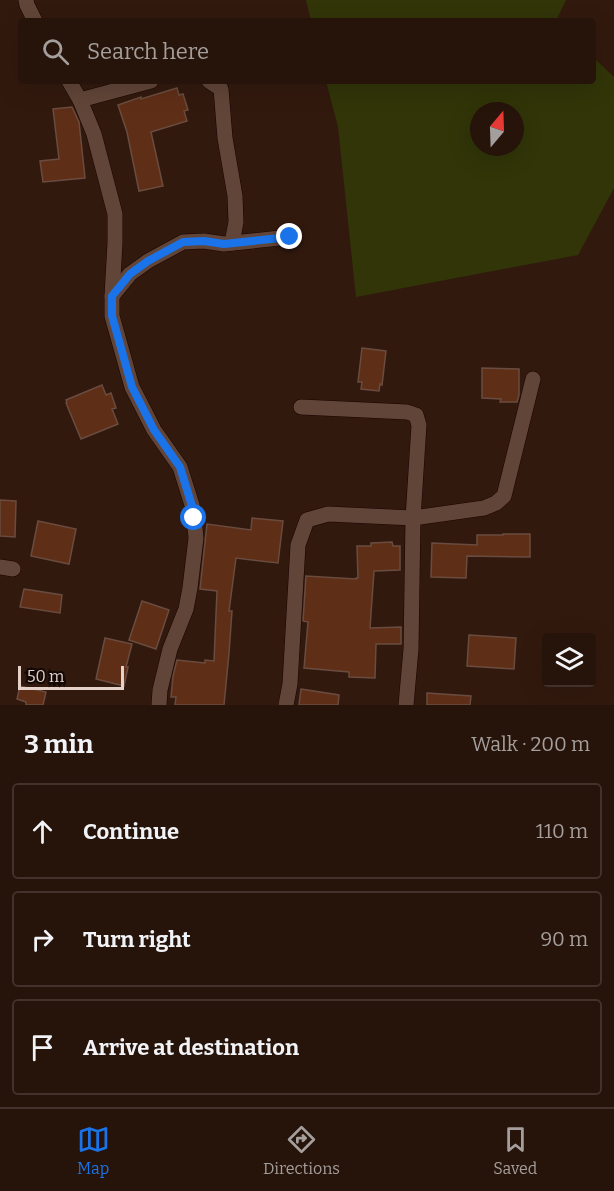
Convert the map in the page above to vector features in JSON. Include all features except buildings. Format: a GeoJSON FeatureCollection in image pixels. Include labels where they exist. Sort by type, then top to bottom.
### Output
{"type":"FeatureCollection","features":[{"type":"Feature","properties":{"kind":"street"},"geometry":{"type":"LineString","coordinates":[[26,0],[34,18]]}},
{"type":"Feature","properties":{"kind":"street"},"geometry":{"type":"LineString","coordinates":[[71,84],[94,134],[115,214],[116,243],[112,316],[132,387],[154,430],[180,467],[194,518],[196,538],[190,588],[186,609],[170,649],[160,690],[159,705]]}},
{"type":"Feature","properties":{"kind":"street"},"geometry":{"type":"LineString","coordinates":[[80,100],[140,84]]}},
{"type":"Feature","properties":{"kind":"street"},"geometry":{"type":"LineString","coordinates":[[214,84],[221,89],[225,138],[236,196],[236,222],[232,243]]}},
{"type":"Feature","properties":{"kind":"street"},"geometry":{"type":"LineString","coordinates":[[112,296],[130,274],[148,261],[183,242],[204,241],[224,244],[290,237]]}},
{"type":"Feature","properties":{"kind":"street"},"geometry":{"type":"LineString","coordinates":[[286,705],[290,684],[298,545],[307,520],[328,514],[413,518],[484,508],[496,503],[504,496],[533,379]]}},
{"type":"Feature","properties":{"kind":"street"},"geometry":{"type":"LineString","coordinates":[[301,407],[407,412],[416,415],[419,425],[413,518],[411,649],[406,705]]}},
{"type":"Feature","properties":{"kind":"green space"},"geometry":{"type":"Polygon","coordinates":[[[306,0],[566,0],[557,18],[310,18],[306,0]]]}},
{"type":"Feature","properties":{"kind":"green space"},"geometry":{"type":"Polygon","coordinates":[[[596,60],[614,77],[614,188],[578,255],[356,297],[338,127],[327,84],[596,84],[596,60]]]}},
{"type":"Feature","properties":{"kind":"route"},"geometry":{"type":"LineString","coordinates":[[194,518],[180,467],[154,430],[132,387],[112,316],[112,296],[130,274],[148,261],[183,242],[204,241],[224,244],[290,237]]}}]}
